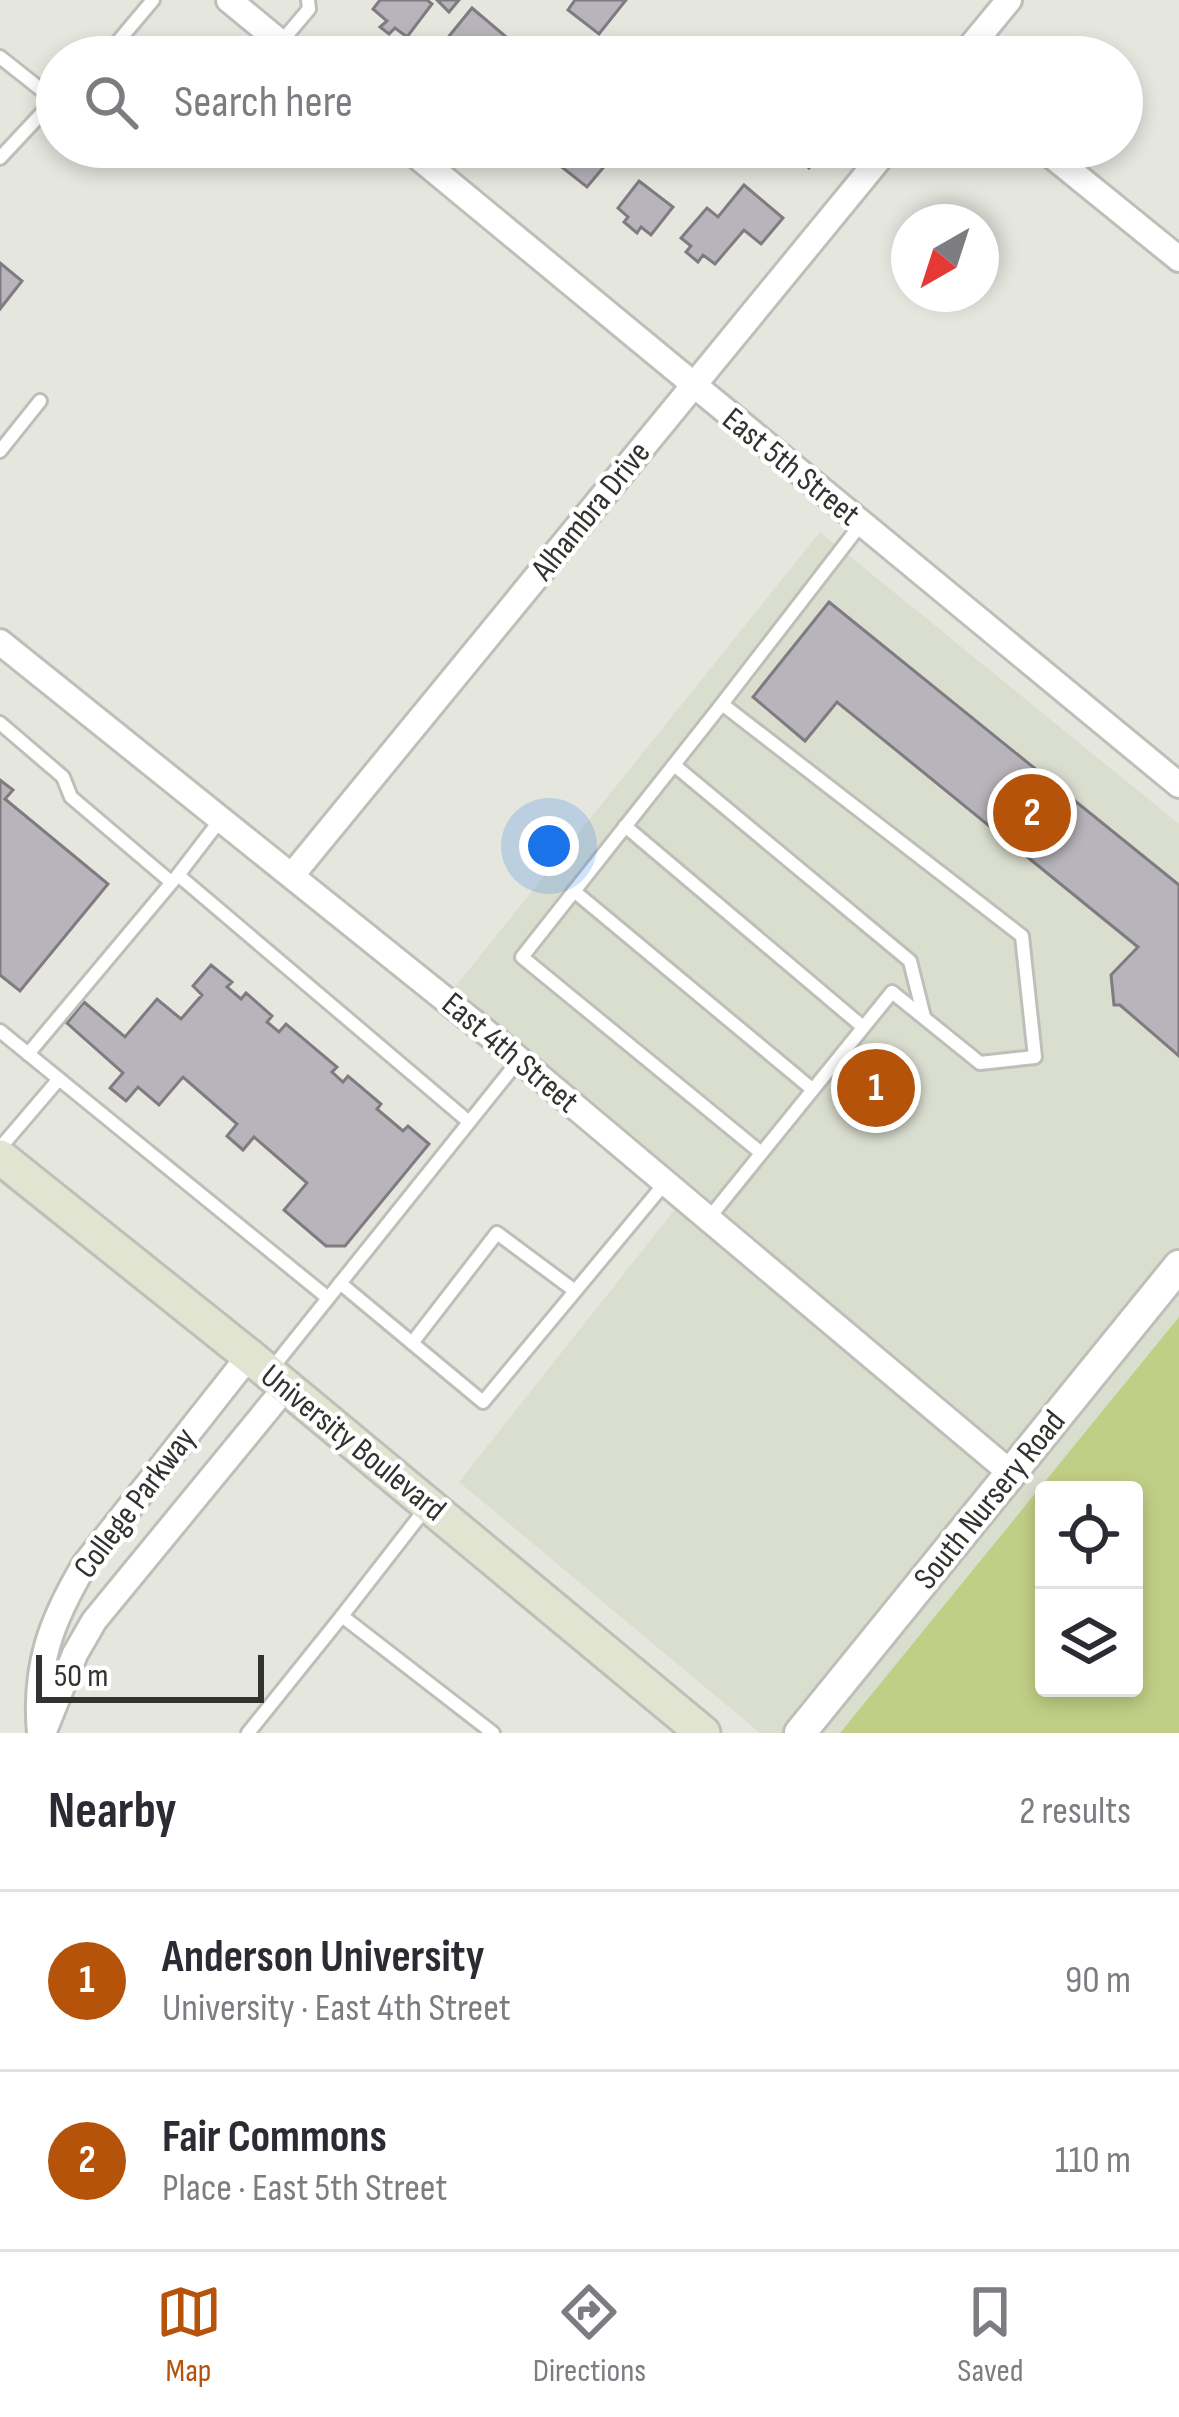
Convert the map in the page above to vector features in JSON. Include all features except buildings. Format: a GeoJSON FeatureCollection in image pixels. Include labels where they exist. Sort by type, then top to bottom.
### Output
{"type":"FeatureCollection","features":[{"type":"Feature","properties":{"kind":"main road","name":"University Boulevard"},"geometry":{"type":"LineString","coordinates":[[0,1157],[703,1733]]}},
{"type":"Feature","properties":{"kind":"street"},"geometry":{"type":"LineString","coordinates":[[979,36],[1009,0]]}},
{"type":"Feature","properties":{"kind":"street"},"geometry":{"type":"LineString","coordinates":[[238,3],[274,36]]}},
{"type":"Feature","properties":{"kind":"street","name":"East 5th Street"},"geometry":{"type":"LineString","coordinates":[[431,168],[1179,785]]}},
{"type":"Feature","properties":{"kind":"street","name":"Alhambra Drive"},"geometry":{"type":"LineString","coordinates":[[292,874],[872,168]]}},
{"type":"Feature","properties":{"kind":"street"},"geometry":{"type":"LineString","coordinates":[[1067,168],[1179,259]]}},
{"type":"Feature","properties":{"kind":"street","name":"East 4th Street"},"geometry":{"type":"LineString","coordinates":[[0,642],[519,1060],[1012,1474]]}},
{"type":"Feature","properties":{"kind":"street","name":"South Nursery Road"},"geometry":{"type":"LineString","coordinates":[[800,1733],[1179,1266]]}},
{"type":"Feature","properties":{"kind":"street","name":"College Parkway"},"geometry":{"type":"LineString","coordinates":[[42,1733],[75,1654],[94,1622],[268,1372]]}},
{"type":"Feature","properties":{"kind":"street","name":"College Parkway"},"geometry":{"type":"LineString","coordinates":[[42,1733],[36,1690],[47,1639],[86,1564],[268,1372]]}},
{"type":"Feature","properties":{"kind":"lane"},"geometry":{"type":"LineString","coordinates":[[123,36],[153,0]]}},
{"type":"Feature","properties":{"kind":"lane"},"geometry":{"type":"LineString","coordinates":[[296,36],[309,9],[308,0]]}},
{"type":"Feature","properties":{"kind":"lane"},"geometry":{"type":"LineString","coordinates":[[0,56],[36,83]]}},
{"type":"Feature","properties":{"kind":"lane"},"geometry":{"type":"LineString","coordinates":[[0,158],[36,119]]}},
{"type":"Feature","properties":{"kind":"lane"},"geometry":{"type":"LineString","coordinates":[[0,451],[40,401]]}},
{"type":"Feature","properties":{"kind":"lane"},"geometry":{"type":"LineString","coordinates":[[760,1152],[522,957],[861,524]]}},
{"type":"Feature","properties":{"kind":"lane"},"geometry":{"type":"LineString","coordinates":[[708,1219],[892,992],[980,1063],[1035,1057],[1022,936],[722,704]]}},
{"type":"Feature","properties":{"kind":"lane"},"geometry":{"type":"LineString","coordinates":[[0,723],[63,777],[71,796],[469,1122]]}},
{"type":"Feature","properties":{"kind":"lane"},"geometry":{"type":"LineString","coordinates":[[674,765],[910,961],[925,1018]]}},
{"type":"Feature","properties":{"kind":"lane"},"geometry":{"type":"LineString","coordinates":[[28,1054],[222,818]]}},
{"type":"Feature","properties":{"kind":"lane"},"geometry":{"type":"LineString","coordinates":[[625,826],[863,1027]]}},
{"type":"Feature","properties":{"kind":"lane"},"geometry":{"type":"LineString","coordinates":[[574,891],[812,1089]]}},
{"type":"Feature","properties":{"kind":"lane"},"geometry":{"type":"LineString","coordinates":[[0,1031],[328,1298]]}},
{"type":"Feature","properties":{"kind":"lane"},"geometry":{"type":"LineString","coordinates":[[268,1372],[519,1060]]}},
{"type":"Feature","properties":{"kind":"lane"},"geometry":{"type":"LineString","coordinates":[[0,1148],[59,1079]]}},
{"type":"Feature","properties":{"kind":"lane"},"geometry":{"type":"LineString","coordinates":[[340,1283],[483,1402],[665,1183]]}},
{"type":"Feature","properties":{"kind":"lane"},"geometry":{"type":"LineString","coordinates":[[412,1343],[497,1233],[575,1291]]}},
{"type":"Feature","properties":{"kind":"lane"},"geometry":{"type":"LineString","coordinates":[[248,1733],[428,1504]]}},
{"type":"Feature","properties":{"kind":"lane"},"geometry":{"type":"LineString","coordinates":[[342,1616],[493,1733]]}},
{"type":"Feature","properties":{"kind":"shaded area"},"geometry":{"type":"Polygon","coordinates":[[[820,532],[1179,824],[1179,1733],[760,1733],[459,1482],[691,1189],[455,987],[820,532]]]}},
{"type":"Feature","properties":{"kind":"green space"},"geometry":{"type":"Polygon","coordinates":[[[1179,1317],[1179,1733],[840,1733],[1035,1494],[1035,1697],[1143,1697],[1143,1481],[1045,1481],[1179,1317]]]}},
{"type":"Feature","properties":{"kind":"place","name":"Fair Commons"},"geometry":{"type":"Point","coordinates":[1032,813]}},
{"type":"Feature","properties":{"kind":"place","name":"Anderson University"},"geometry":{"type":"Point","coordinates":[876,1088]}}]}
